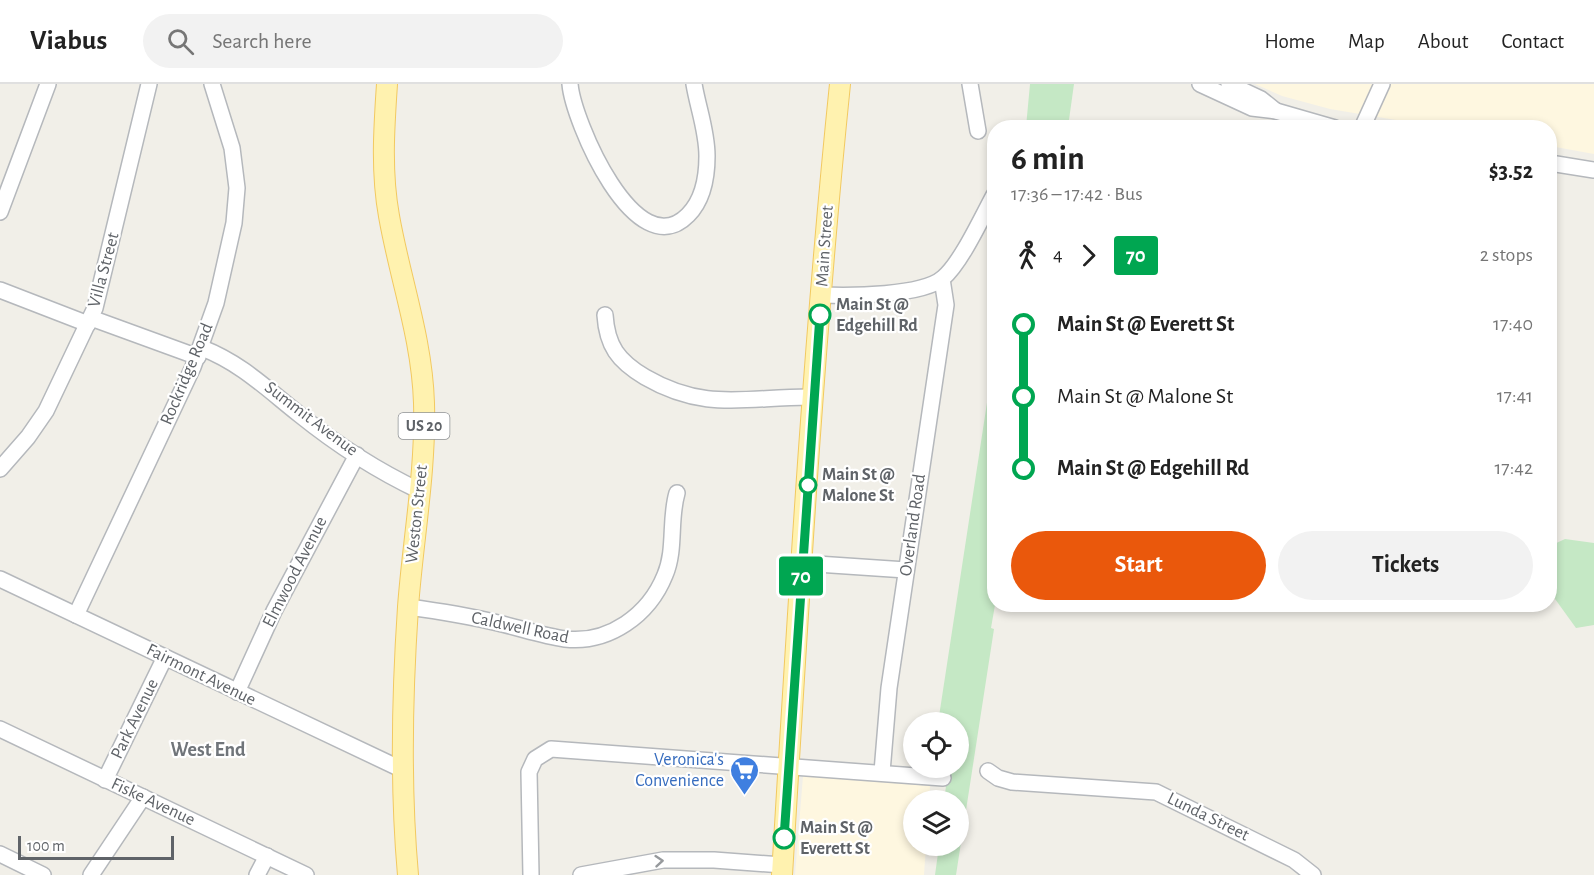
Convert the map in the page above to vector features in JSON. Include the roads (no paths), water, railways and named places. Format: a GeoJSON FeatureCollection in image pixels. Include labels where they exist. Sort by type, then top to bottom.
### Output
{"type":"FeatureCollection","features":[{"type":"Feature","properties":{"kind":"main road","name":"Weston Street"},"geometry":{"type":"LineString","coordinates":[[387,84],[383,143],[387,201],[414,320],[423,376],[424,424],[420,491],[408,607],[403,770],[408,875]]}},
{"type":"Feature","properties":{"kind":"main road","name":"Main Street"},"geometry":{"type":"LineString","coordinates":[[782,870],[814,397],[840,84]]}},
{"type":"Feature","properties":{"kind":"street"},"geometry":{"type":"LineString","coordinates":[[0,213],[48,84]]}},
{"type":"Feature","properties":{"kind":"street","name":"Villa Street"},"geometry":{"type":"LineString","coordinates":[[0,469],[28,437],[46,411],[89,321],[102,288],[148,84]]}},
{"type":"Feature","properties":{"kind":"street","name":"Rockridge Road"},"geometry":{"type":"LineString","coordinates":[[76,615],[200,353],[219,291],[237,197],[232,148],[212,84]]}},
{"type":"Feature","properties":{"kind":"street"},"geometry":{"type":"LineString","coordinates":[[570,84],[579,126],[597,165],[636,213],[650,222],[663,225],[675,224],[690,213],[705,180],[706,143],[694,84]]}},
{"type":"Feature","properties":{"kind":"street"},"geometry":{"type":"LineString","coordinates":[[970,84],[978,131]]}},
{"type":"Feature","properties":{"kind":"street"},"geometry":{"type":"LineString","coordinates":[[1200,84],[1252,108],[1276,111],[1307,120]]}},
{"type":"Feature","properties":{"kind":"street"},"geometry":{"type":"LineString","coordinates":[[1229,84],[1261,99],[1276,111]]}},
{"type":"Feature","properties":{"kind":"street"},"geometry":{"type":"LineString","coordinates":[[1366,120],[1382,84]]}},
{"type":"Feature","properties":{"kind":"street"},"geometry":{"type":"LineString","coordinates":[[1557,164],[1594,170]]}},
{"type":"Feature","properties":{"kind":"street"},"geometry":{"type":"LineString","coordinates":[[822,295],[914,289],[942,279],[952,268],[987,207]]}},
{"type":"Feature","properties":{"kind":"street","name":"Overland Road"},"geometry":{"type":"LineString","coordinates":[[882,772],[887,704],[946,305],[942,279]]}},
{"type":"Feature","properties":{"kind":"street","name":"Summit Avenue"},"geometry":{"type":"LineString","coordinates":[[0,290],[89,321],[243,368],[301,416],[357,455],[420,491]]}},
{"type":"Feature","properties":{"kind":"street"},"geometry":{"type":"LineString","coordinates":[[605,315],[608,340],[619,358],[635,371],[670,390],[699,399],[721,401],[814,397]]}},
{"type":"Feature","properties":{"kind":"street","name":"Elmwood Avenue"},"geometry":{"type":"LineString","coordinates":[[237,692],[274,611],[357,455]]}},
{"type":"Feature","properties":{"kind":"street","name":"Caldwell Road"},"geometry":{"type":"LineString","coordinates":[[408,607],[496,622],[566,639],[587,639],[615,630],[639,613],[664,577],[669,560],[677,493]]}},
{"type":"Feature","properties":{"kind":"street"},"geometry":{"type":"LineString","coordinates":[[802,563],[906,570]]}},
{"type":"Feature","properties":{"kind":"street","name":"Fairmont Avenue"},"geometry":{"type":"LineString","coordinates":[[0,579],[403,770]]}},
{"type":"Feature","properties":{"kind":"street","name":"Park Avenue"},"geometry":{"type":"LineString","coordinates":[[105,780],[165,657]]}},
{"type":"Feature","properties":{"kind":"street","name":"Fiske Avenue"},"geometry":{"type":"LineString","coordinates":[[0,729],[306,875]]}},
{"type":"Feature","properties":{"kind":"street"},"geometry":{"type":"LineString","coordinates":[[531,875],[529,772],[535,759],[547,750],[562,748],[903,774]]}},
{"type":"Feature","properties":{"kind":"street","name":"Lunda Street"},"geometry":{"type":"LineString","coordinates":[[988,771],[1001,779],[1012,782],[1156,792],[1294,860],[1313,875]]}},
{"type":"Feature","properties":{"kind":"street"},"geometry":{"type":"LineString","coordinates":[[91,875],[144,797]]}},
{"type":"Feature","properties":{"kind":"street"},"geometry":{"type":"LineString","coordinates":[[0,854],[43,875]]}},
{"type":"Feature","properties":{"kind":"street"},"geometry":{"type":"LineString","coordinates":[[257,875],[267,856]]}},
{"type":"Feature","properties":{"kind":"street"},"geometry":{"type":"LineString","coordinates":[[581,875],[643,862],[675,860],[782,870]]}},
{"type":"Feature","properties":{"kind":"place","name":"Main St @ Edgehill Rd"},"geometry":{"type":"Point","coordinates":[820,315]}},
{"type":"Feature","properties":{"kind":"place","name":"Main St @ Malone St"},"geometry":{"type":"Point","coordinates":[808,485]}},
{"type":"Feature","properties":{"kind":"place","name":"Veronica's Convenience"},"geometry":{"type":"Point","coordinates":[745,796]}},
{"type":"Feature","properties":{"kind":"place","name":"Main St @ Everett St"},"geometry":{"type":"Point","coordinates":[784,838]}},
{"type":"Feature","properties":{"kind":"district","name":"West End"},"geometry":{"type":"Point","coordinates":[208,750]}}]}
